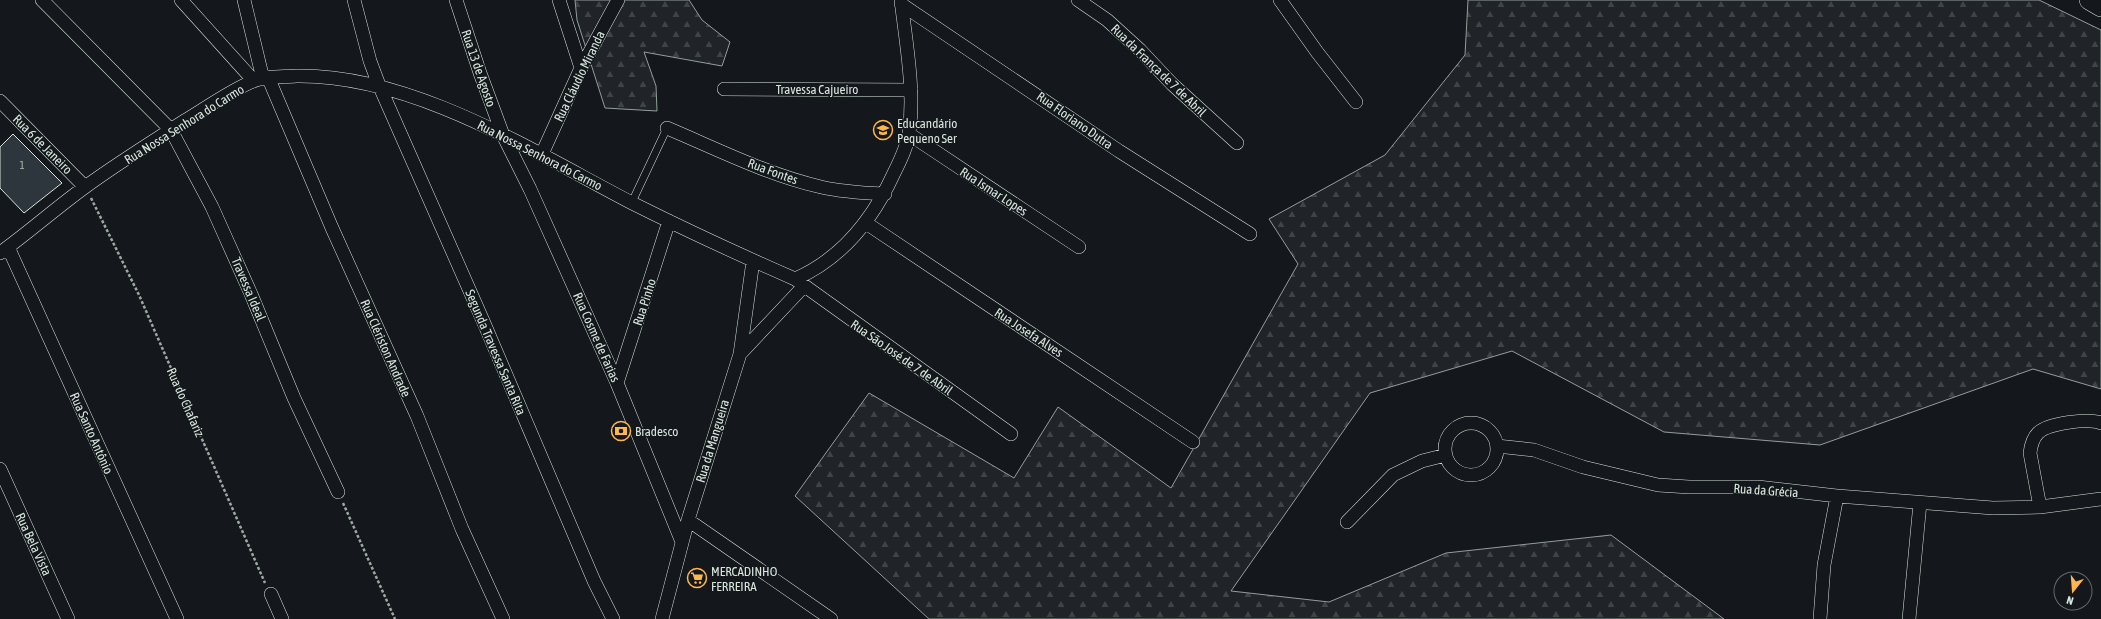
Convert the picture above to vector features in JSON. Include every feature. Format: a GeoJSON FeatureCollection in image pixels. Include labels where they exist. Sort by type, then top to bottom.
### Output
{"type":"FeatureCollection","features":[{"type":"Feature","properties":{"kind":"main road"},"geometry":{"type":"LineString","coordinates":[[2089,0],[2101,7]]}},
{"type":"Feature","properties":{"kind":"street","name":"Travessa Ideal"},"geometry":{"type":"LineString","coordinates":[[42,0],[171,130],[212,207],[251,294],[294,398],[338,492]]}},
{"type":"Feature","properties":{"kind":"street"},"geometry":{"type":"LineString","coordinates":[[181,0],[262,79]]}},
{"type":"Feature","properties":{"kind":"street"},"geometry":{"type":"LineString","coordinates":[[244,0],[262,79]]}},
{"type":"Feature","properties":{"kind":"street","name":"Segunda Travessa Santa Rita"},"geometry":{"type":"LineString","coordinates":[[354,0],[370,61],[379,85],[484,323],[590,574],[613,619]]}},
{"type":"Feature","properties":{"kind":"street","name":"Rua 13 de Agosto"},"geometry":{"type":"LineString","coordinates":[[456,0],[480,73],[503,135]]}},
{"type":"Feature","properties":{"kind":"street"},"geometry":{"type":"LineString","coordinates":[[559,0],[580,68]]}},
{"type":"Feature","properties":{"kind":"street","name":"Rua Cláudio Miranda"},"geometry":{"type":"LineString","coordinates":[[542,154],[580,68],[618,0]]}},
{"type":"Feature","properties":{"kind":"street","name":"Rua da França de 7 de Abril"},"geometry":{"type":"LineString","coordinates":[[1078,0],[1107,20],[1140,50],[1172,84],[1237,143]]}},
{"type":"Feature","properties":{"kind":"street"},"geometry":{"type":"LineString","coordinates":[[1280,0],[1317,52],[1356,102]]}},
{"type":"Feature","properties":{"kind":"street"},"geometry":{"type":"LineString","coordinates":[[740,354],[799,283],[831,259],[866,223],[885,194],[900,161],[909,134],[911,90],[901,2]]}},
{"type":"Feature","properties":{"kind":"street","name":"Rua Floriano Dutra"},"geometry":{"type":"LineString","coordinates":[[901,2],[1119,151],[1250,234]]}},
{"type":"Feature","properties":{"kind":"street","name":"Rua Nossa Senhora do Carmo"},"geometry":{"type":"LineString","coordinates":[[4,250],[85,187],[218,101],[262,79],[306,76],[340,78],[379,85],[433,104],[542,154],[669,221],[799,283]]}},
{"type":"Feature","properties":{"kind":"street","name":"Rua Clériston Andrade"},"geometry":{"type":"LineString","coordinates":[[262,79],[332,228],[417,416],[462,529],[503,619]]}},
{"type":"Feature","properties":{"kind":"street","name":"Travessa Cajueiro"},"geometry":{"type":"LineString","coordinates":[[724,89],[911,90]]}},
{"type":"Feature","properties":{"kind":"street","name":"Rua 6 de Janeiro"},"geometry":{"type":"LineString","coordinates":[[1,103],[85,187]]}},
{"type":"Feature","properties":{"kind":"street","name":"Rua Fontes"},"geometry":{"type":"LineString","coordinates":[[667,128],[746,161],[821,187],[852,192],[885,194]]}},
{"type":"Feature","properties":{"kind":"street","name":"Rua Ismar Lopes"},"geometry":{"type":"LineString","coordinates":[[909,134],[1079,247]]}},
{"type":"Feature","properties":{"kind":"street","name":"Rua Cosme de Farias"},"geometry":{"type":"LineString","coordinates":[[503,135],[530,189],[617,383],[682,542]]}},
{"type":"Feature","properties":{"kind":"street","name":"Rua Pinho"},"geometry":{"type":"LineString","coordinates":[[617,383],[669,221]]}},
{"type":"Feature","properties":{"kind":"street","name":"Rua Josefa Alves"},"geometry":{"type":"LineString","coordinates":[[866,223],[1193,442]]}},
{"type":"Feature","properties":{"kind":"street","name":"Rua Santo Antônio"},"geometry":{"type":"LineString","coordinates":[[4,250],[177,619]]}},
{"type":"Feature","properties":{"kind":"street","name":"Rua da Mangueira"},"geometry":{"type":"LineString","coordinates":[[662,619],[688,520],[740,354],[753,261]]}},
{"type":"Feature","properties":{"kind":"street","name":"Rua São José de 7 de Abril"},"geometry":{"type":"LineString","coordinates":[[799,283],[1011,434]]}},
{"type":"Feature","properties":{"kind":"street"},"geometry":{"type":"LineString","coordinates":[[2040,507],[2030,453],[2031,446],[2038,432],[2046,427],[2061,424],[2086,421],[2101,423]]}},
{"type":"Feature","properties":{"kind":"street"},"geometry":{"type":"LineString","coordinates":[[1466,424],[1474,424],[1486,428],[1494,438],[1497,446],[1493,463],[1479,474],[1462,474],[1449,463],[1446,455],[1447,439],[1458,427],[1466,424]]}},
{"type":"Feature","properties":{"kind":"street","name":"Rua da Grécia"},"geometry":{"type":"LineString","coordinates":[[1497,446],[1534,450],[1583,467],[1658,485],[1689,488],[1758,487],[1836,496],[1993,508],[2040,507],[2101,499]]}},
{"type":"Feature","properties":{"kind":"street"},"geometry":{"type":"LineString","coordinates":[[1347,522],[1393,475],[1422,461],[1446,455]]}},
{"type":"Feature","properties":{"kind":"street","name":"Rua Bela Vista"},"geometry":{"type":"LineString","coordinates":[[0,469],[68,619]]}},
{"type":"Feature","properties":{"kind":"street"},"geometry":{"type":"LineString","coordinates":[[1820,619],[1824,565],[1836,496]]}},
{"type":"Feature","properties":{"kind":"street"},"geometry":{"type":"LineString","coordinates":[[1909,619],[1920,503]]}},
{"type":"Feature","properties":{"kind":"street"},"geometry":{"type":"LineString","coordinates":[[688,520],[831,619]]}},
{"type":"Feature","properties":{"kind":"street"},"geometry":{"type":"LineString","coordinates":[[271,594],[282,619]]}},
{"type":"Feature","properties":{"kind":"lane"},"geometry":{"type":"LineString","coordinates":[[632,202],[667,128]]}},
{"type":"Feature","properties":{"kind":"path","name":"Rua do Chafariz"},"geometry":{"type":"LineString","coordinates":[[85,187],[139,295],[271,594]]}},
{"type":"Feature","properties":{"kind":"path"},"geometry":{"type":"LineString","coordinates":[[338,492],[395,619]]}},
{"type":"Feature","properties":{"kind":"green space"},"geometry":{"type":"Polygon","coordinates":[[[575,0],[689,0],[702,20],[730,42],[722,66],[644,52],[656,86],[657,111],[605,108],[577,20],[575,0]]]}},
{"type":"Feature","properties":{"kind":"green space"},"geometry":{"type":"Polygon","coordinates":[[[1468,0],[2039,0],[2101,30],[2101,389],[2033,369],[1820,445],[1664,432],[1512,351],[1370,393],[1231,591],[1329,602],[1446,553],[1611,535],[1724,619],[929,619],[795,496],[869,393],[1014,478],[1058,407],[1171,488],[1298,264],[1269,219],[1385,155],[1465,55],[1468,0]]]}},
{"type":"Feature","properties":{"kind":"building"},"geometry":{"type":"Polygon","coordinates":[[[13,134],[62,183],[24,213],[0,188],[0,147],[13,134]]]}},
{"type":"Feature","properties":{"kind":"place","name":"Educandário Pequeno Ser"},"geometry":{"type":"Point","coordinates":[883,130]}},
{"type":"Feature","properties":{"kind":"place","name":"Bradesco"},"geometry":{"type":"Point","coordinates":[621,431]}},
{"type":"Feature","properties":{"kind":"place","name":"MERCADINHO FERREIRA"},"geometry":{"type":"Point","coordinates":[697,578]}}]}
